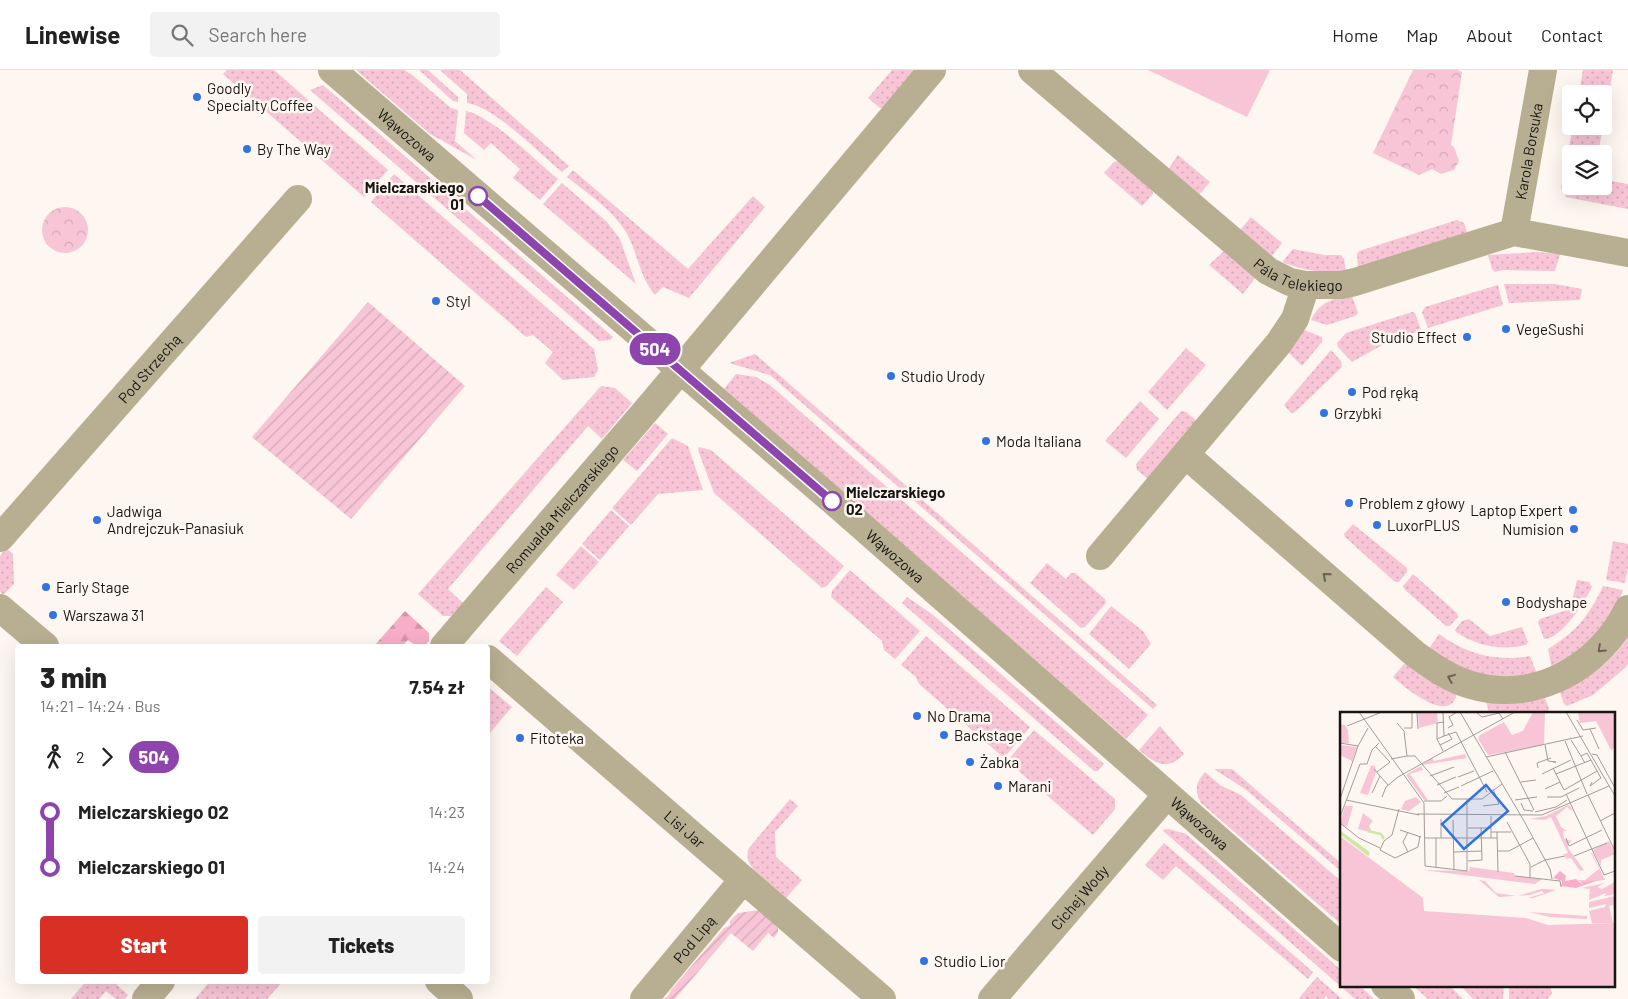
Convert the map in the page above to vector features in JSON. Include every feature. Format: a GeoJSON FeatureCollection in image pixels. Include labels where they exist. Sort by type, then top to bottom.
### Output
{"type":"FeatureCollection","features":[{"type":"Feature","properties":{"kind":"street","name":"Wąwozowa"},"geometry":{"type":"LineString","coordinates":[[332,70],[832,501],[1166,796],[1340,946]]}},
{"type":"Feature","properties":{"kind":"street","name":"Romualda Mielczarskiego"},"geometry":{"type":"LineString","coordinates":[[458,641],[679,370],[932,70]]}},
{"type":"Feature","properties":{"kind":"street","name":"Pála Telekiego"},"geometry":{"type":"LineString","coordinates":[[1032,70],[1268,271],[1290,282],[1322,286],[1356,282],[1514,232],[1628,253]]}},
{"type":"Feature","properties":{"kind":"street","name":"Karola Borsuka"},"geometry":{"type":"LineString","coordinates":[[1514,232],[1543,70]]}},
{"type":"Feature","properties":{"kind":"street","name":"Pod Strzechą"},"geometry":{"type":"LineString","coordinates":[[0,538],[298,199]]}},
{"type":"Feature","properties":{"kind":"street"},"geometry":{"type":"LineString","coordinates":[[1100,556],[1186,455],[1288,330],[1295,318],[1306,285]]}},
{"type":"Feature","properties":{"kind":"street"},"geometry":{"type":"LineString","coordinates":[[1186,455],[1415,654],[1442,674],[1471,686],[1501,691],[1527,689],[1550,683],[1579,668],[1605,646],[1628,610]]}},
{"type":"Feature","properties":{"kind":"street"},"geometry":{"type":"LineString","coordinates":[[0,608],[43,644]]}},
{"type":"Feature","properties":{"kind":"street","name":"Lisi Jar"},"geometry":{"type":"LineString","coordinates":[[490,660],[882,999]]}},
{"type":"Feature","properties":{"kind":"street","name":"Cichej Wody"},"geometry":{"type":"LineString","coordinates":[[992,999],[1166,796]]}},
{"type":"Feature","properties":{"kind":"street","name":"Pod Lipą"},"geometry":{"type":"LineString","coordinates":[[644,999],[743,880]]}},
{"type":"Feature","properties":{"kind":"street"},"geometry":{"type":"LineString","coordinates":[[146,999],[158,984]]}},
{"type":"Feature","properties":{"kind":"street"},"geometry":{"type":"LineString","coordinates":[[442,984],[459,999]]}},
{"type":"Feature","properties":{"kind":"street"},"geometry":{"type":"LineString","coordinates":[[1386,986],[1401,999]]}},
{"type":"Feature","properties":{"kind":"green space"},"geometry":{"type":"Polygon","coordinates":[[[227,70],[274,70],[388,170],[364,197],[223,74],[227,70]]]}},
{"type":"Feature","properties":{"kind":"green space"},"geometry":{"type":"Polygon","coordinates":[[[356,70],[404,70],[411,74],[451,108],[458,110],[455,141],[477,160],[430,134],[356,70]]]}},
{"type":"Feature","properties":{"kind":"green space"},"geometry":{"type":"Polygon","coordinates":[[[419,70],[428,70],[458,97],[458,102],[453,101],[419,70]]]}},
{"type":"Feature","properties":{"kind":"green space"},"geometry":{"type":"Polygon","coordinates":[[[440,70],[460,70],[569,166],[562,172],[503,122],[478,106],[467,103],[467,94],[440,70]]]}},
{"type":"Feature","properties":{"kind":"green space"},"geometry":{"type":"Polygon","coordinates":[[[892,70],[917,70],[884,108],[880,108],[868,98],[892,70]]]}},
{"type":"Feature","properties":{"kind":"green space"},"geometry":{"type":"Polygon","coordinates":[[[1148,70],[1270,70],[1247,117],[1148,70]]]}},
{"type":"Feature","properties":{"kind":"green space"},"geometry":{"type":"Polygon","coordinates":[[[1413,70],[1458,70],[1462,72],[1451,145],[1454,147],[1459,161],[1454,170],[1441,174],[1432,169],[1419,175],[1373,153],[1413,70]]]}},
{"type":"Feature","properties":{"kind":"green space"},"geometry":{"type":"Polygon","coordinates":[[[1583,70],[1613,70],[1610,85],[1580,85],[1583,70]]]}},
{"type":"Feature","properties":{"kind":"green space"},"geometry":{"type":"Polygon","coordinates":[[[323,85],[613,337],[610,340],[599,341],[310,90],[323,85]]]}},
{"type":"Feature","properties":{"kind":"green space"},"geometry":{"type":"Polygon","coordinates":[[[466,111],[477,115],[501,130],[558,179],[540,200],[513,178],[520,169],[491,143],[484,150],[464,133],[466,111]]]}},
{"type":"Feature","properties":{"kind":"green space"},"geometry":{"type":"Polygon","coordinates":[[[1571,135],[1601,135],[1600,145],[1569,145],[1571,135]]]}},
{"type":"Feature","properties":{"kind":"green space"},"geometry":{"type":"Polygon","coordinates":[[[1178,155],[1210,182],[1199,195],[1167,171],[1178,155]]]}},
{"type":"Feature","properties":{"kind":"green space"},"geometry":{"type":"Polygon","coordinates":[[[1118,161],[1152,190],[1153,194],[1142,206],[1104,173],[1114,162],[1118,161]]]}},
{"type":"Feature","properties":{"kind":"green space"},"geometry":{"type":"Polygon","coordinates":[[[573,170],[688,269],[753,196],[765,207],[689,298],[663,287],[655,295],[645,280],[633,248],[621,224],[607,209],[567,177],[573,170]]]}},
{"type":"Feature","properties":{"kind":"green space"},"geometry":{"type":"Polygon","coordinates":[[[394,174],[594,349],[598,370],[594,377],[563,380],[545,363],[553,352],[533,335],[526,337],[371,202],[394,174]]]}},
{"type":"Feature","properties":{"kind":"green space"},"geometry":{"type":"Polygon","coordinates":[[[1612,181],[1628,184],[1628,209],[1566,197],[1565,195],[1612,195],[1612,181]]]}},
{"type":"Feature","properties":{"kind":"green space"},"geometry":{"type":"Polygon","coordinates":[[[562,183],[607,222],[620,239],[636,284],[543,204],[562,183]]]}},
{"type":"Feature","properties":{"kind":"green space"},"geometry":{"type":"Polygon","coordinates":[[[65,207],[78,211],[84,217],[88,230],[84,243],[78,249],[65,253],[52,249],[46,243],[42,230],[46,217],[52,211],[65,207]]]}},
{"type":"Feature","properties":{"kind":"green space"},"geometry":{"type":"Polygon","coordinates":[[[1251,217],[1282,243],[1271,257],[1240,230],[1251,217]]]}},
{"type":"Feature","properties":{"kind":"green space"},"geometry":{"type":"Polygon","coordinates":[[[1457,220],[1464,223],[1468,235],[1358,270],[1357,254],[1359,251],[1457,220]]]}},
{"type":"Feature","properties":{"kind":"green space"},"geometry":{"type":"Polygon","coordinates":[[[1293,249],[1324,255],[1341,255],[1344,259],[1346,272],[1314,271],[1284,263],[1283,261],[1293,249]]]}},
{"type":"Feature","properties":{"kind":"green space"},"geometry":{"type":"Polygon","coordinates":[[[1224,251],[1255,278],[1243,294],[1209,265],[1224,251]]]}},
{"type":"Feature","properties":{"kind":"green space"},"geometry":{"type":"Polygon","coordinates":[[[1537,252],[1560,254],[1555,271],[1503,270],[1495,272],[1492,269],[1488,255],[1537,252]]]}},
{"type":"Feature","properties":{"kind":"green space"},"geometry":{"type":"Polygon","coordinates":[[[1504,284],[1555,284],[1582,289],[1580,300],[1509,303],[1504,284]]]}},
{"type":"Feature","properties":{"kind":"green space"},"geometry":{"type":"Polygon","coordinates":[[[1498,285],[1503,305],[1428,328],[1422,312],[1425,307],[1498,285]]]}},
{"type":"Feature","properties":{"kind":"green space"},"geometry":{"type":"Polygon","coordinates":[[[1352,296],[1358,313],[1355,316],[1327,325],[1311,320],[1318,309],[1327,302],[1352,296]]]}},
{"type":"Feature","properties":{"kind":"green space"},"geometry":{"type":"Polygon","coordinates":[[[368,302],[465,386],[351,519],[252,437],[368,302]]]}},
{"type":"Feature","properties":{"kind":"green space"},"geometry":{"type":"Polygon","coordinates":[[[1412,312],[1415,313],[1421,330],[1384,344],[1352,362],[1338,347],[1337,343],[1346,333],[1412,312]]]}},
{"type":"Feature","properties":{"kind":"green space"},"geometry":{"type":"Polygon","coordinates":[[[1304,330],[1322,337],[1322,342],[1302,366],[1288,352],[1304,330]]]}},
{"type":"Feature","properties":{"kind":"green space"},"geometry":{"type":"Polygon","coordinates":[[[1186,348],[1206,365],[1167,410],[1148,392],[1186,348]]]}},
{"type":"Feature","properties":{"kind":"green space"},"geometry":{"type":"Polygon","coordinates":[[[1331,350],[1341,361],[1342,367],[1295,412],[1291,413],[1284,405],[1331,350]]]}},
{"type":"Feature","properties":{"kind":"green space"},"geometry":{"type":"Polygon","coordinates":[[[755,354],[1157,705],[1153,709],[770,375],[729,363],[755,354]]]}},
{"type":"Feature","properties":{"kind":"green space"},"geometry":{"type":"Polygon","coordinates":[[[736,374],[756,377],[770,385],[1148,715],[1126,739],[724,389],[736,374]]]}},
{"type":"Feature","properties":{"kind":"green space"},"geometry":{"type":"Polygon","coordinates":[[[601,386],[615,388],[632,403],[602,439],[588,426],[448,589],[463,603],[451,616],[443,616],[418,594],[601,386]]]}},
{"type":"Feature","properties":{"kind":"green space"},"geometry":{"type":"Polygon","coordinates":[[[1140,401],[1159,419],[1126,458],[1105,441],[1140,401]]]}},
{"type":"Feature","properties":{"kind":"green space"},"geometry":{"type":"Polygon","coordinates":[[[1181,411],[1186,412],[1197,421],[1149,480],[1137,470],[1136,464],[1181,411]]]}},
{"type":"Feature","properties":{"kind":"green space"},"geometry":{"type":"Polygon","coordinates":[[[655,423],[668,434],[637,471],[623,460],[655,423]]]}},
{"type":"Feature","properties":{"kind":"green space"},"geometry":{"type":"Polygon","coordinates":[[[672,438],[688,446],[703,490],[658,494],[631,525],[612,508],[672,438]]]}},
{"type":"Feature","properties":{"kind":"green space"},"geometry":{"type":"Polygon","coordinates":[[[699,447],[711,450],[844,566],[827,586],[822,588],[714,493],[698,450],[699,447]]]}},
{"type":"Feature","properties":{"kind":"green space"},"geometry":{"type":"Polygon","coordinates":[[[611,510],[629,526],[600,560],[582,544],[611,510]]]}},
{"type":"Feature","properties":{"kind":"green space"},"geometry":{"type":"Polygon","coordinates":[[[1353,524],[1407,568],[1407,572],[1399,582],[1395,582],[1345,537],[1344,534],[1353,524]]]}},
{"type":"Feature","properties":{"kind":"green space"},"geometry":{"type":"Polygon","coordinates":[[[1613,541],[1628,544],[1628,568],[1625,583],[1606,580],[1613,541]]]}},
{"type":"Feature","properties":{"kind":"green space"},"geometry":{"type":"Polygon","coordinates":[[[581,546],[599,562],[574,590],[556,575],[581,546]]]}},
{"type":"Feature","properties":{"kind":"green space"},"geometry":{"type":"Polygon","coordinates":[[[6,548],[13,554],[14,584],[3,595],[0,591],[0,556],[6,548]]]}},
{"type":"Feature","properties":{"kind":"green space"},"geometry":{"type":"Polygon","coordinates":[[[1047,563],[1066,579],[1071,573],[1075,573],[1105,599],[1106,603],[1085,627],[1081,628],[1030,583],[1047,563]]]}},
{"type":"Feature","properties":{"kind":"green space"},"geometry":{"type":"Polygon","coordinates":[[[850,570],[920,631],[895,659],[884,650],[882,641],[831,597],[832,591],[850,570]]]}},
{"type":"Feature","properties":{"kind":"green space"},"geometry":{"type":"Polygon","coordinates":[[[1413,574],[1457,613],[1458,617],[1450,626],[1446,626],[1404,589],[1403,586],[1413,574]]]}},
{"type":"Feature","properties":{"kind":"green space"},"geometry":{"type":"Polygon","coordinates":[[[1577,580],[1589,582],[1592,587],[1589,593],[1565,626],[1558,633],[1544,639],[1538,622],[1540,619],[1570,609],[1577,580]]]}},
{"type":"Feature","properties":{"kind":"green space"},"geometry":{"type":"Polygon","coordinates":[[[1603,586],[1623,590],[1611,617],[1586,645],[1552,669],[1548,649],[1567,636],[1581,622],[1593,606],[1603,586]]]}},
{"type":"Feature","properties":{"kind":"green space"},"geometry":{"type":"Polygon","coordinates":[[[546,587],[563,602],[517,656],[499,641],[546,587]]]}},
{"type":"Feature","properties":{"kind":"green space"},"geometry":{"type":"Polygon","coordinates":[[[907,597],[933,615],[1104,764],[1098,771],[1094,771],[902,603],[907,597]]]}},
{"type":"Feature","properties":{"kind":"green space"},"geometry":{"type":"Polygon","coordinates":[[[1111,606],[1143,631],[1151,644],[1129,669],[1089,634],[1111,606]]]}},
{"type":"Feature","properties":{"kind":"green space"},"geometry":{"type":"Polygon","coordinates":[[[405,611],[429,633],[429,641],[427,644],[413,644],[408,640],[404,644],[376,644],[405,611]]]}},
{"type":"Feature","properties":{"kind":"green space"},"geometry":{"type":"Polygon","coordinates":[[[1469,619],[1490,636],[1522,627],[1528,642],[1526,645],[1517,647],[1498,647],[1472,641],[1455,630],[1462,621],[1469,619]]]}},
{"type":"Feature","properties":{"kind":"green space"},"geometry":{"type":"Polygon","coordinates":[[[1439,634],[1460,647],[1482,655],[1505,658],[1530,656],[1537,674],[1499,678],[1472,673],[1428,650],[1439,634]]]}},
{"type":"Feature","properties":{"kind":"green space"},"geometry":{"type":"Polygon","coordinates":[[[926,636],[1030,727],[1004,758],[919,684],[916,677],[901,665],[926,636]]]}},
{"type":"Feature","properties":{"kind":"green space"},"geometry":{"type":"Polygon","coordinates":[[[1628,636],[1628,664],[1625,668],[1593,695],[1567,706],[1564,704],[1560,692],[1580,682],[1607,662],[1622,646],[1628,636]]]}},
{"type":"Feature","properties":{"kind":"green space"},"geometry":{"type":"Polygon","coordinates":[[[1404,664],[1437,685],[1457,693],[1453,702],[1446,706],[1437,705],[1407,689],[1393,677],[1404,664]]]}},
{"type":"Feature","properties":{"kind":"green space"},"geometry":{"type":"Polygon","coordinates":[[[490,689],[512,707],[490,733],[490,689]]]}},
{"type":"Feature","properties":{"kind":"green space"},"geometry":{"type":"Polygon","coordinates":[[[1545,698],[1549,709],[1548,712],[1489,712],[1486,701],[1545,698]]]}},
{"type":"Feature","properties":{"kind":"green space"},"geometry":{"type":"Polygon","coordinates":[[[1160,726],[1184,754],[1172,763],[1161,764],[1155,762],[1139,750],[1160,726]]]}},
{"type":"Feature","properties":{"kind":"green space"},"geometry":{"type":"Polygon","coordinates":[[[1034,730],[1115,799],[1115,809],[1093,835],[1007,761],[1034,730]]]}},
{"type":"Feature","properties":{"kind":"green space"},"geometry":{"type":"Polygon","coordinates":[[[1214,769],[1232,769],[1340,862],[1340,870],[1245,789],[1214,769]]]}},
{"type":"Feature","properties":{"kind":"green space"},"geometry":{"type":"Polygon","coordinates":[[[1205,772],[1220,785],[1241,795],[1340,880],[1340,923],[1201,803],[1197,794],[1200,779],[1205,772]]]}},
{"type":"Feature","properties":{"kind":"green space"},"geometry":{"type":"Polygon","coordinates":[[[790,799],[798,806],[775,832],[776,857],[802,880],[786,898],[759,876],[749,863],[747,855],[749,848],[790,799]]]}},
{"type":"Feature","properties":{"kind":"green space"},"geometry":{"type":"Polygon","coordinates":[[[1169,829],[1186,834],[1340,969],[1340,986],[1162,830],[1169,829]]]}},
{"type":"Feature","properties":{"kind":"green space"},"geometry":{"type":"Polygon","coordinates":[[[1164,843],[1313,972],[1308,979],[1176,866],[1163,880],[1145,865],[1164,843]]]}},
{"type":"Feature","properties":{"kind":"green space"},"geometry":{"type":"Polygon","coordinates":[[[759,910],[778,928],[774,938],[768,933],[753,951],[731,933],[675,999],[663,999],[668,996],[724,928],[730,925],[730,921],[738,913],[759,910]]]}},
{"type":"Feature","properties":{"kind":"green space"},"geometry":{"type":"Polygon","coordinates":[[[1317,977],[1342,999],[1329,999],[1326,996],[1324,999],[1299,998],[1317,977]]]}},
{"type":"Feature","properties":{"kind":"green space"},"geometry":{"type":"Polygon","coordinates":[[[84,984],[116,984],[128,995],[125,999],[116,999],[106,991],[99,999],[71,999],[84,984]]]}},
{"type":"Feature","properties":{"kind":"green space"},"geometry":{"type":"Polygon","coordinates":[[[208,984],[280,984],[267,999],[195,999],[208,984]]]}},
{"type":"Feature","properties":{"kind":"green space"},"geometry":{"type":"Polygon","coordinates":[[[1340,986],[1360,986],[1374,999],[1355,999],[1340,986]]]}},
{"type":"Feature","properties":{"kind":"green space"},"geometry":{"type":"Polygon","coordinates":[[[1413,986],[1450,986],[1463,999],[1428,999],[1413,986]]]}},
{"type":"Feature","properties":{"kind":"green space"},"geometry":{"type":"Polygon","coordinates":[[[1461,986],[1504,986],[1503,999],[1473,999],[1461,986]]]}},
{"type":"Feature","properties":{"kind":"green space"},"geometry":{"type":"Polygon","coordinates":[[[1509,986],[1550,986],[1552,994],[1547,999],[1509,999],[1509,986]]]}},
{"type":"Feature","properties":{"kind":"bus line","name":"504"},"geometry":{"type":"LineString","coordinates":[[478,196],[832,501]]}},
{"type":"Feature","properties":{"kind":"place","name":"Goodly Specialty Coffee"},"geometry":{"type":"Point","coordinates":[197,97]}},
{"type":"Feature","properties":{"kind":"place","name":"By The Way"},"geometry":{"type":"Point","coordinates":[247,149]}},
{"type":"Feature","properties":{"kind":"place","name":"Mielczarskiego 01"},"geometry":{"type":"Point","coordinates":[478,196]}},
{"type":"Feature","properties":{"kind":"place","name":"Styl"},"geometry":{"type":"Point","coordinates":[436,301]}},
{"type":"Feature","properties":{"kind":"place","name":"VegeSushi"},"geometry":{"type":"Point","coordinates":[1506,329]}},
{"type":"Feature","properties":{"kind":"place","name":"Studio Effect"},"geometry":{"type":"Point","coordinates":[1467,337]}},
{"type":"Feature","properties":{"kind":"place","name":"Studio Urody"},"geometry":{"type":"Point","coordinates":[891,376]}},
{"type":"Feature","properties":{"kind":"place","name":"Pod ręką"},"geometry":{"type":"Point","coordinates":[1352,392]}},
{"type":"Feature","properties":{"kind":"place","name":"Grzybki"},"geometry":{"type":"Point","coordinates":[1324,413]}},
{"type":"Feature","properties":{"kind":"place","name":"Moda Italiana"},"geometry":{"type":"Point","coordinates":[986,441]}},
{"type":"Feature","properties":{"kind":"place","name":"Mielczarskiego 02"},"geometry":{"type":"Point","coordinates":[832,501]}},
{"type":"Feature","properties":{"kind":"place","name":"Problem z głowy"},"geometry":{"type":"Point","coordinates":[1349,503]}},
{"type":"Feature","properties":{"kind":"place","name":"Laptop Expert"},"geometry":{"type":"Point","coordinates":[1573,510]}},
{"type":"Feature","properties":{"kind":"place","name":"Jadwiga Andrejczuk-Panasiuk"},"geometry":{"type":"Point","coordinates":[97,520]}},
{"type":"Feature","properties":{"kind":"place","name":"LuxorPLUS"},"geometry":{"type":"Point","coordinates":[1377,525]}},
{"type":"Feature","properties":{"kind":"place","name":"Numision"},"geometry":{"type":"Point","coordinates":[1574,529]}},
{"type":"Feature","properties":{"kind":"place","name":"Early Stage"},"geometry":{"type":"Point","coordinates":[46,587]}},
{"type":"Feature","properties":{"kind":"place","name":"Bodyshape"},"geometry":{"type":"Point","coordinates":[1506,602]}},
{"type":"Feature","properties":{"kind":"place","name":"Warszawa 31"},"geometry":{"type":"Point","coordinates":[53,615]}},
{"type":"Feature","properties":{"kind":"place","name":"No Drama"},"geometry":{"type":"Point","coordinates":[917,716]}},
{"type":"Feature","properties":{"kind":"place","name":"Backstage"},"geometry":{"type":"Point","coordinates":[944,735]}},
{"type":"Feature","properties":{"kind":"place","name":"Fitoteka"},"geometry":{"type":"Point","coordinates":[520,738]}},
{"type":"Feature","properties":{"kind":"place","name":"Żabka"},"geometry":{"type":"Point","coordinates":[970,762]}},
{"type":"Feature","properties":{"kind":"place","name":"Marani"},"geometry":{"type":"Point","coordinates":[998,786]}},
{"type":"Feature","properties":{"kind":"place","name":"Studio Lior"},"geometry":{"type":"Point","coordinates":[924,961]}}]}
